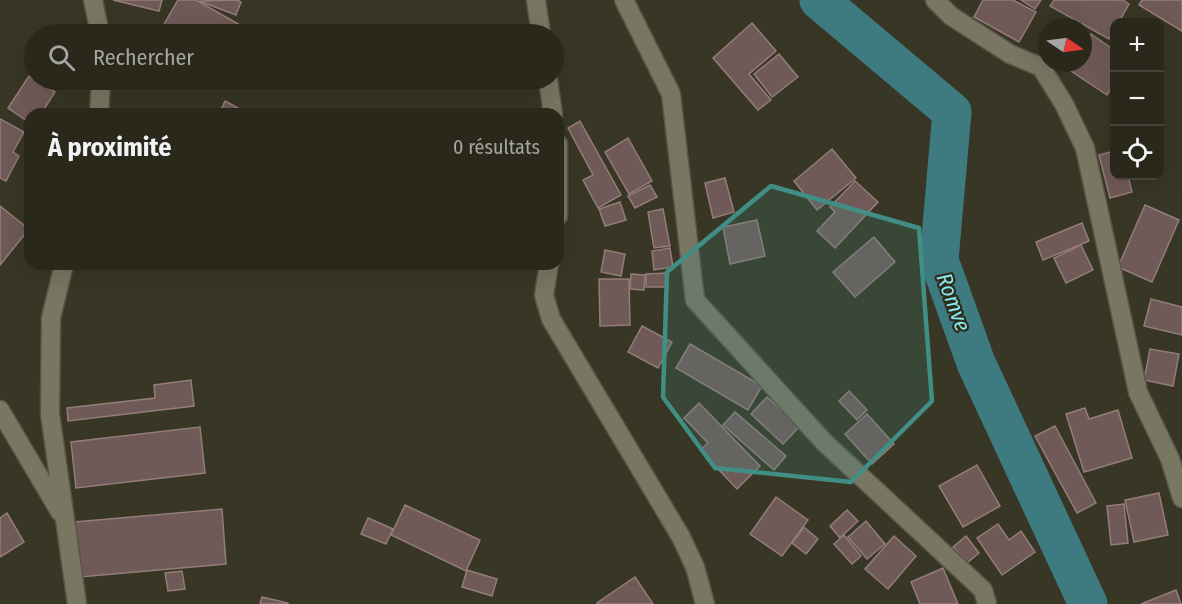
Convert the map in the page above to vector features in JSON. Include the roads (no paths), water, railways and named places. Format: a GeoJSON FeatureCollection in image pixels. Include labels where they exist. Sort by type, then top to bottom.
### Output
{"type":"FeatureCollection","features":[{"type":"Feature","properties":{"kind":"street"},"geometry":{"type":"LineString","coordinates":[[93,0],[98,24]]}},
{"type":"Feature","properties":{"kind":"street"},"geometry":{"type":"LineString","coordinates":[[536,0],[540,24]]}},
{"type":"Feature","properties":{"kind":"street"},"geometry":{"type":"LineString","coordinates":[[624,0],[671,94],[695,300],[824,442],[983,590],[987,604]]}},
{"type":"Feature","properties":{"kind":"street"},"geometry":{"type":"LineString","coordinates":[[935,0],[951,16],[1000,48],[1041,67],[1064,104],[1085,148],[1138,392],[1170,459],[1182,498]]}},
{"type":"Feature","properties":{"kind":"street"},"geometry":{"type":"LineString","coordinates":[[99,108],[100,90]]}},
{"type":"Feature","properties":{"kind":"street"},"geometry":{"type":"LineString","coordinates":[[549,90],[552,108]]}},
{"type":"Feature","properties":{"kind":"street"},"geometry":{"type":"LineString","coordinates":[[63,270],[51,318],[50,414],[77,604]]}},
{"type":"Feature","properties":{"kind":"street"},"geometry":{"type":"LineString","coordinates":[[548,270],[544,295],[551,319],[681,537],[695,567],[705,604]]}},
{"type":"Feature","properties":{"kind":"street"},"geometry":{"type":"LineString","coordinates":[[0,410],[64,520]]}},
{"type":"Feature","properties":{"kind":"waterway","name":"Romve"},"geometry":{"type":"LineString","coordinates":[[819,0],[952,112],[939,260],[976,363],[1088,604]]}}]}
